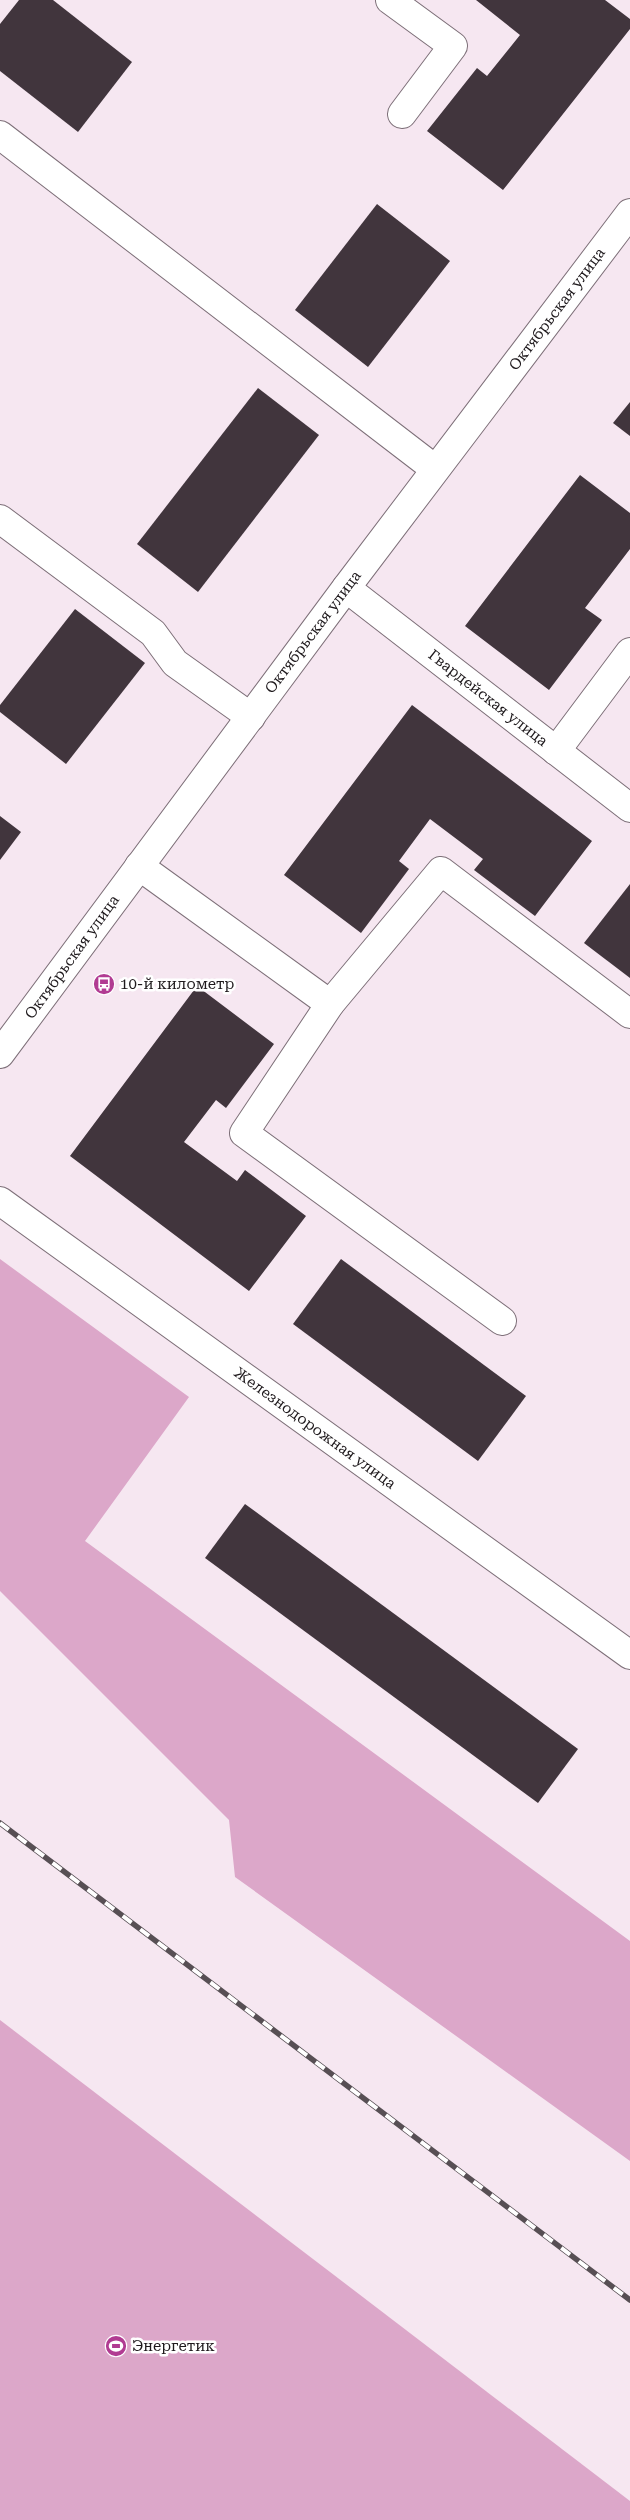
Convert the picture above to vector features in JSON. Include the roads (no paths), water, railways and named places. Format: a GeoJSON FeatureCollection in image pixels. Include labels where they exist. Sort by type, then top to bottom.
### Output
{"type":"FeatureCollection","features":[{"type":"Feature","properties":{"kind":"street"},"geometry":{"type":"LineString","coordinates":[[390,0],[453,46],[402,114]]}},
{"type":"Feature","properties":{"kind":"street"},"geometry":{"type":"LineString","coordinates":[[0,135],[436,469]]}},
{"type":"Feature","properties":{"kind":"street","name":"Октябрьская улица"},"geometry":{"type":"LineString","coordinates":[[0,1054],[346,588],[630,212]]}},
{"type":"Feature","properties":{"kind":"street"},"geometry":{"type":"LineString","coordinates":[[0,518],[153,633],[175,663],[251,717]]}},
{"type":"Feature","properties":{"kind":"street","name":"Гвардейская улица"},"geometry":{"type":"LineString","coordinates":[[346,588],[630,808]]}},
{"type":"Feature","properties":{"kind":"street"},"geometry":{"type":"LineString","coordinates":[[556,751],[630,652]]}},
{"type":"Feature","properties":{"kind":"street"},"geometry":{"type":"LineString","coordinates":[[139,866],[330,1004]]}},
{"type":"Feature","properties":{"kind":"street"},"geometry":{"type":"LineString","coordinates":[[502,1321],[244,1133],[330,1004],[441,871],[630,1014]]}},
{"type":"Feature","properties":{"kind":"street","name":"Железнодорожная улица"},"geometry":{"type":"LineString","coordinates":[[0,1202],[630,1655]]}},
{"type":"Feature","properties":{"kind":"railway"},"geometry":{"type":"LineString","coordinates":[[0,1823],[630,2300]]}},
{"type":"Feature","properties":{"kind":"place","name":"10-й километр"},"geometry":{"type":"Point","coordinates":[104,984]}},
{"type":"Feature","properties":{"kind":"place","name":"Энергетик"},"geometry":{"type":"Point","coordinates":[116,2346]}}]}
